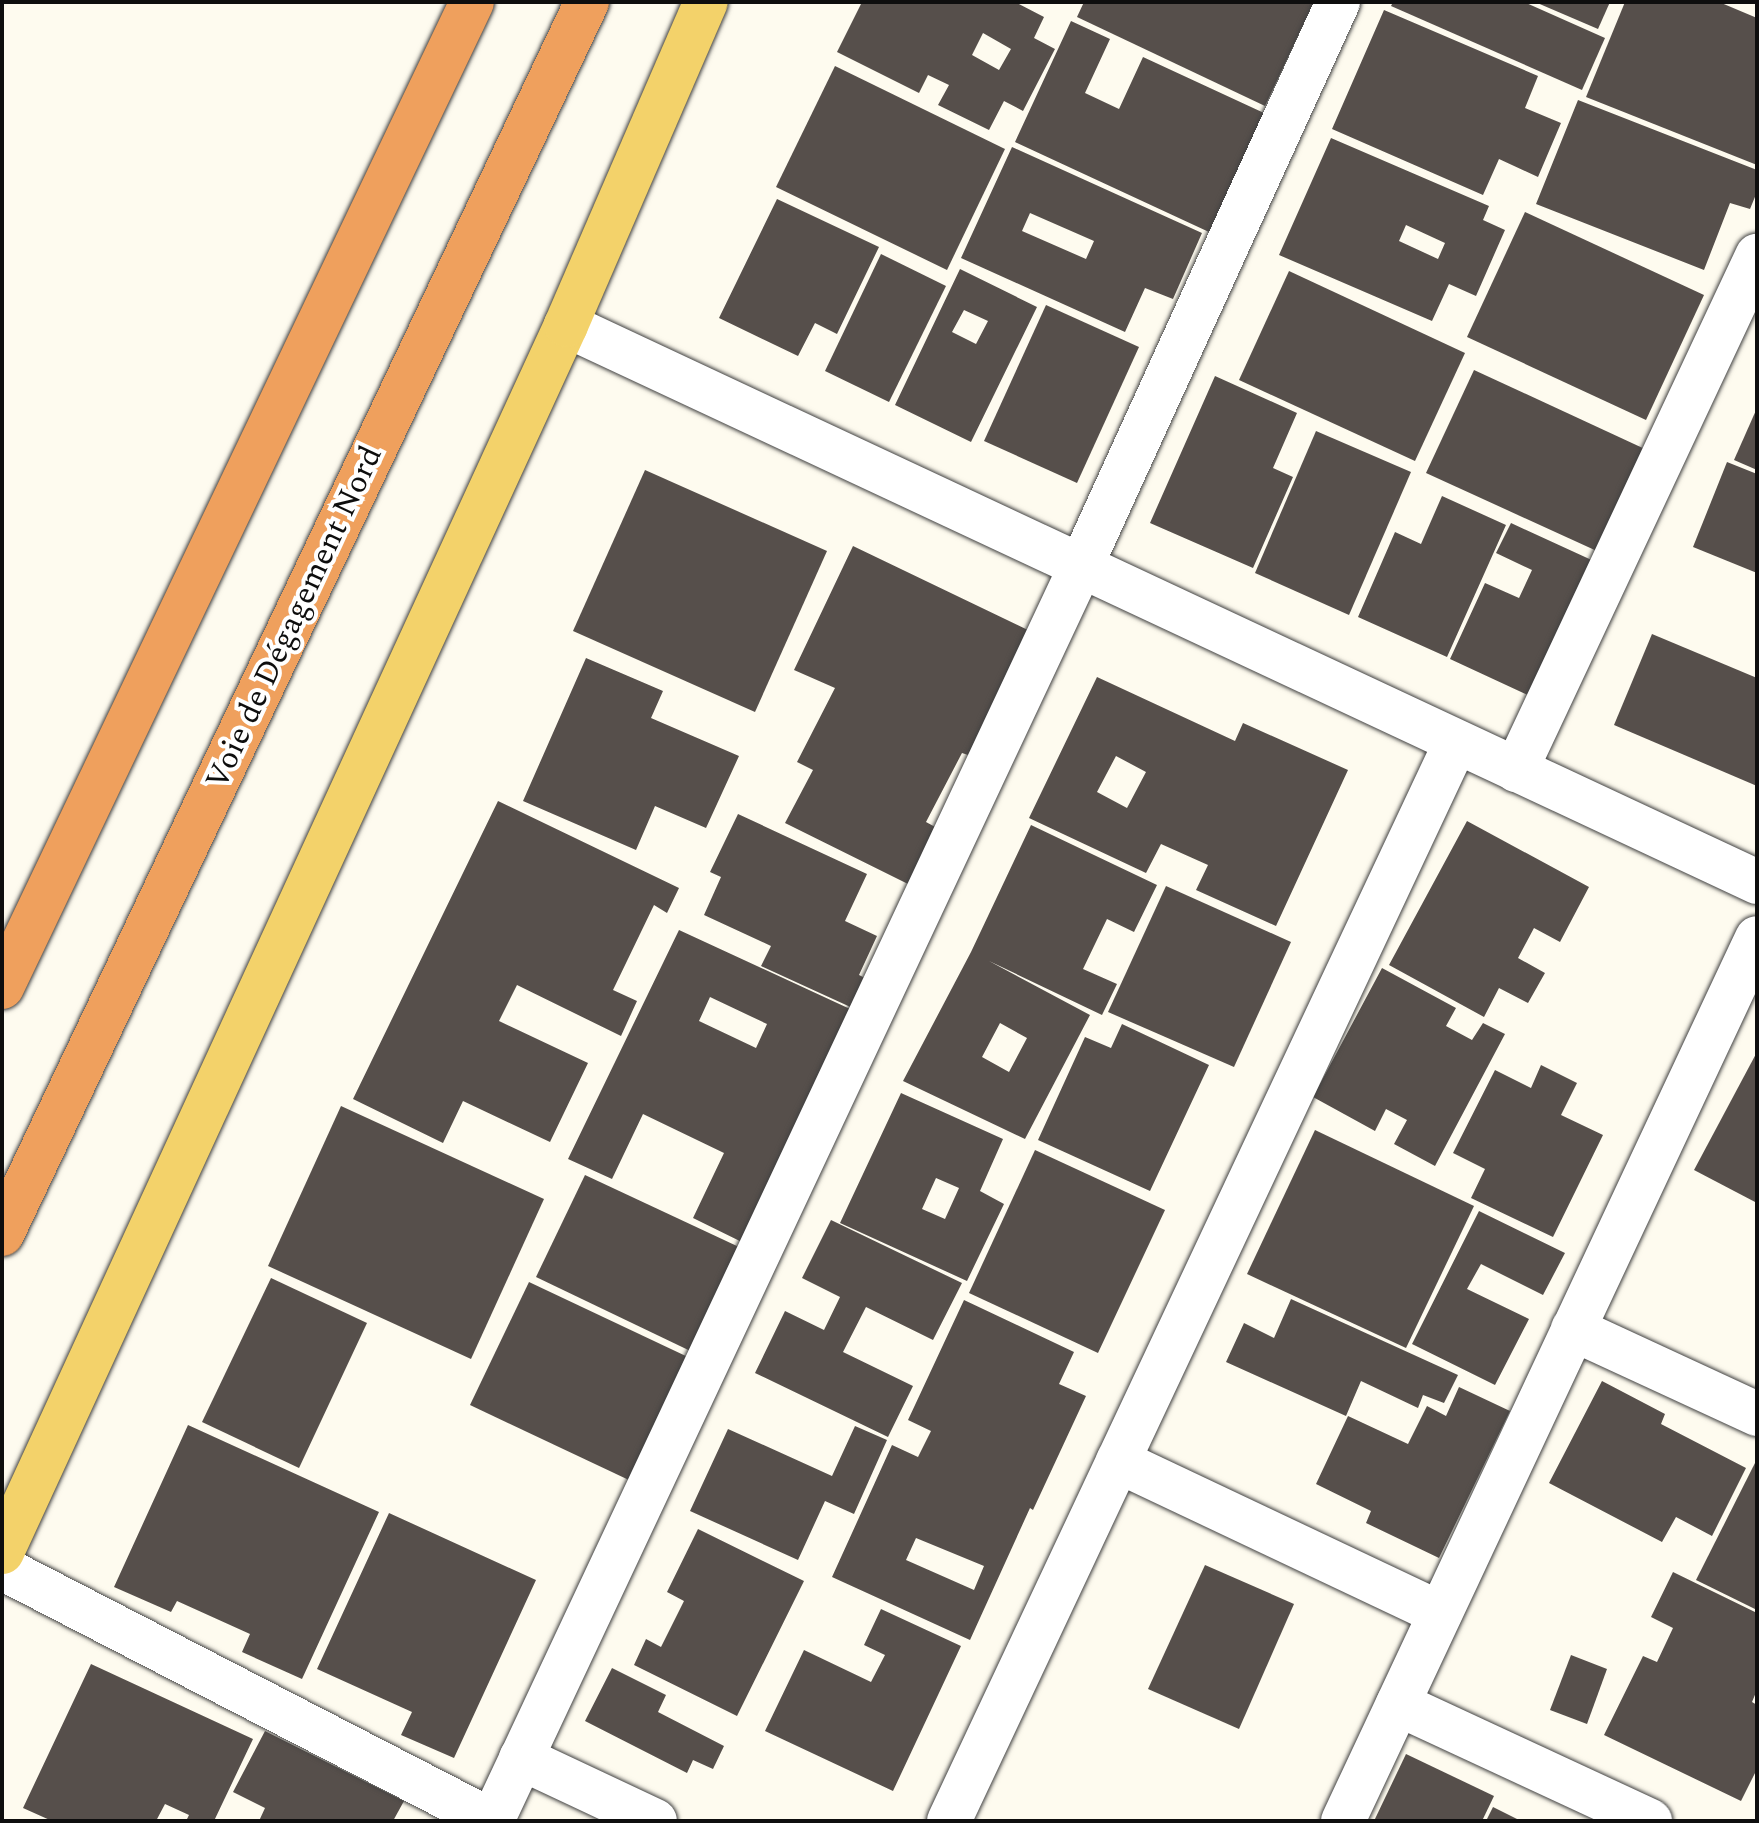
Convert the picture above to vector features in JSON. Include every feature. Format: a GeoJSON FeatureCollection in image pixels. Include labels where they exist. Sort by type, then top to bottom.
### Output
{"type":"FeatureCollection","features":[{"type":"Feature","properties":{"kind":"highway"},"geometry":{"type":"LineString","coordinates":[[2,987],[472,2]]}},
{"type":"Feature","properties":{"kind":"highway","name":"Voie de Dégagement Nord"},"geometry":{"type":"LineString","coordinates":[[2,1234],[587,2]]}},
{"type":"Feature","properties":{"kind":"main road"},"geometry":{"type":"LineString","coordinates":[[2,1552],[566,325],[706,2]]}},
{"type":"Feature","properties":{"kind":"street"},"geometry":{"type":"LineString","coordinates":[[2,1568],[492,1821],[1081,566],[1338,2]]}},
{"type":"Feature","properties":{"kind":"street"},"geometry":{"type":"LineString","coordinates":[[1516,770],[1757,256]]}},
{"type":"Feature","properties":{"kind":"street"},"geometry":{"type":"LineString","coordinates":[[566,325],[1757,882]]}},
{"type":"Feature","properties":{"kind":"street"},"geometry":{"type":"LineString","coordinates":[[949,1821],[1456,742]]}},
{"type":"Feature","properties":{"kind":"street"},"geometry":{"type":"LineString","coordinates":[[1343,1821],[1757,938]]}},
{"type":"Feature","properties":{"kind":"street"},"geometry":{"type":"LineString","coordinates":[[1573,1329],[1747,1400]]}},
{"type":"Feature","properties":{"kind":"street"},"geometry":{"type":"LineString","coordinates":[[1118,1461],[1440,1613]]}},
{"type":"Feature","properties":{"kind":"street"},"geometry":{"type":"LineString","coordinates":[[1398,1704],[1650,1821]]}},
{"type":"Feature","properties":{"kind":"street"},"geometry":{"type":"LineString","coordinates":[[521,1758],[655,1821]]}},
{"type":"Feature","properties":{"kind":"building"},"geometry":{"type":"Polygon","coordinates":[[[862,2],[1015,2],[1044,17],[1034,38],[1055,49],[1023,111],[1004,101],[989,130],[938,105],[949,85],[928,75],[919,93],[837,52],[862,2]],[[983,33],[972,55],[999,70],[1011,49],[983,33]]]}},
{"type":"Feature","properties":{"kind":"building"},"geometry":{"type":"Polygon","coordinates":[[[1084,2],[1314,2],[1265,106],[1077,17],[1084,2]]]}},
{"type":"Feature","properties":{"kind":"building"},"geometry":{"type":"Polygon","coordinates":[[[1393,2],[1524,2],[1605,38],[1582,90],[1391,6],[1393,2]]]}},
{"type":"Feature","properties":{"kind":"building"},"geometry":{"type":"Polygon","coordinates":[[[1535,2],[1610,2],[1598,29],[1535,2]]]}},
{"type":"Feature","properties":{"kind":"building"},"geometry":{"type":"Polygon","coordinates":[[[1625,2],[1719,2],[1757,18],[1757,165],[1586,97],[1625,2]]]}},
{"type":"Feature","properties":{"kind":"building"},"geometry":{"type":"Polygon","coordinates":[[[1384,10],[1538,76],[1525,108],[1561,123],[1538,177],[1499,159],[1483,195],[1332,129],[1384,10]]]}},
{"type":"Feature","properties":{"kind":"building"},"geometry":{"type":"Polygon","coordinates":[[[1071,21],[1110,39],[1085,93],[1119,109],[1143,57],[1264,113],[1209,232],[1015,142],[1071,21]]]}},
{"type":"Feature","properties":{"kind":"building"},"geometry":{"type":"Polygon","coordinates":[[[835,66],[1005,149],[947,270],[776,187],[835,66]]]}},
{"type":"Feature","properties":{"kind":"building"},"geometry":{"type":"Polygon","coordinates":[[[1578,100],[1757,170],[1757,192],[1750,209],[1730,203],[1704,270],[1536,204],[1578,100]]]}},
{"type":"Feature","properties":{"kind":"building"},"geometry":{"type":"Polygon","coordinates":[[[1331,138],[1489,206],[1483,220],[1505,230],[1476,296],[1449,284],[1432,321],[1279,255],[1331,138]],[[1406,225],[1399,241],[1438,259],[1445,243],[1406,225]]]}},
{"type":"Feature","properties":{"kind":"building"},"geometry":{"type":"Polygon","coordinates":[[[1012,147],[1202,233],[1173,299],[1145,288],[1125,332],[961,258],[1012,147]],[[1030,213],[1022,231],[1086,259],[1094,241],[1030,213]]]}},
{"type":"Feature","properties":{"kind":"building"},"geometry":{"type":"Polygon","coordinates":[[[777,199],[879,247],[837,334],[815,323],[798,356],[719,318],[777,199]]]}},
{"type":"Feature","properties":{"kind":"building"},"geometry":{"type":"Polygon","coordinates":[[[1525,212],[1704,295],[1646,420],[1467,337],[1525,212]]]}},
{"type":"Feature","properties":{"kind":"building"},"geometry":{"type":"Polygon","coordinates":[[[881,254],[946,286],[889,402],[825,371],[881,254]]]}},
{"type":"Feature","properties":{"kind":"building"},"geometry":{"type":"Polygon","coordinates":[[[960,269],[1037,307],[971,442],[895,405],[960,269]],[[964,310],[952,332],[976,344],[988,321],[964,310]]]}},
{"type":"Feature","properties":{"kind":"building"},"geometry":{"type":"Polygon","coordinates":[[[1289,271],[1465,353],[1415,461],[1239,380],[1289,271]]]}},
{"type":"Feature","properties":{"kind":"building"},"geometry":{"type":"Polygon","coordinates":[[[1046,305],[1139,347],[1077,483],[984,441],[1046,305]]]}},
{"type":"Feature","properties":{"kind":"building"},"geometry":{"type":"Polygon","coordinates":[[[1474,370],[1647,450],[1599,552],[1426,473],[1474,370]]]}},
{"type":"Feature","properties":{"kind":"building"},"geometry":{"type":"Polygon","coordinates":[[[1215,376],[1297,413],[1273,468],[1293,477],[1253,568],[1150,523],[1215,376]]]}},
{"type":"Feature","properties":{"kind":"building"},"geometry":{"type":"Polygon","coordinates":[[[1757,408],[1757,470],[1734,460],[1757,408]]]}},
{"type":"Feature","properties":{"kind":"building"},"geometry":{"type":"Polygon","coordinates":[[[1316,431],[1411,472],[1349,615],[1255,573],[1316,431]]]}},
{"type":"Feature","properties":{"kind":"building"},"geometry":{"type":"Polygon","coordinates":[[[1727,462],[1757,474],[1757,573],[1693,547],[1727,462]]]}},
{"type":"Feature","properties":{"kind":"building"},"geometry":{"type":"Polygon","coordinates":[[[645,470],[827,551],[755,712],[573,631],[645,470]]]}},
{"type":"Feature","properties":{"kind":"building"},"geometry":{"type":"Polygon","coordinates":[[[1442,496],[1506,525],[1447,657],[1358,617],[1395,532],[1421,544],[1442,496]]]}},
{"type":"Feature","properties":{"kind":"building"},"geometry":{"type":"Polygon","coordinates":[[[1511,523],[1609,568],[1545,703],[1450,659],[1485,583],[1519,598],[1532,570],[1496,553],[1511,523]]]}},
{"type":"Feature","properties":{"kind":"building"},"geometry":{"type":"Polygon","coordinates":[[[853,546],[1034,633],[974,757],[962,753],[926,822],[937,828],[908,884],[785,823],[813,770],[797,762],[835,688],[794,670],[853,546]]]}},
{"type":"Feature","properties":{"kind":"building"},"geometry":{"type":"Polygon","coordinates":[[[1652,634],[1757,678],[1757,786],[1614,725],[1652,634]]]}},
{"type":"Feature","properties":{"kind":"building"},"geometry":{"type":"Polygon","coordinates":[[[586,658],[663,691],[651,718],[739,756],[706,828],[655,806],[636,850],[523,801],[586,658]]]}},
{"type":"Feature","properties":{"kind":"building"},"geometry":{"type":"Polygon","coordinates":[[[1097,677],[1235,741],[1243,723],[1348,770],[1276,926],[1196,890],[1208,865],[1161,844],[1146,873],[1029,818],[1097,677]],[[1116,756],[1097,792],[1127,808],[1146,772],[1116,756]]]}},
{"type":"Feature","properties":{"kind":"building"},"geometry":{"type":"Polygon","coordinates":[[[498,801],[679,888],[667,913],[654,905],[613,990],[637,1001],[621,1036],[517,985],[499,1021],[588,1063],[550,1142],[463,1101],[443,1143],[353,1099],[498,801]]]}},
{"type":"Feature","properties":{"kind":"building"},"geometry":{"type":"Polygon","coordinates":[[[738,814],[867,874],[845,921],[877,936],[859,975],[871,981],[857,1010],[761,966],[771,946],[704,915],[721,877],[710,872],[738,814]]]}},
{"type":"Feature","properties":{"kind":"building"},"geometry":{"type":"Polygon","coordinates":[[[1467,821],[1589,887],[1560,942],[1534,928],[1518,958],[1545,973],[1528,1003],[1499,988],[1484,1017],[1389,965],[1467,821]]]}},
{"type":"Feature","properties":{"kind":"building"},"geometry":{"type":"Polygon","coordinates":[[[1031,825],[1157,885],[1134,932],[1107,919],[1083,969],[1117,984],[1102,1015],[989,961],[1090,1015],[1025,1139],[903,1081],[971,952],[1031,825]],[[1000,1023],[982,1057],[1009,1072],[1027,1038],[1000,1023]]]}},
{"type":"Feature","properties":{"kind":"building"},"geometry":{"type":"Polygon","coordinates":[[[1166,886],[1291,942],[1234,1067],[1108,1012],[1166,886]]]}},
{"type":"Feature","properties":{"kind":"building"},"geometry":{"type":"Polygon","coordinates":[[[679,930],[863,1015],[754,1248],[693,1218],[724,1153],[643,1114],[612,1179],[568,1159],[679,930]],[[710,997],[699,1021],[756,1048],[767,1024],[710,997]]]}},
{"type":"Feature","properties":{"kind":"building"},"geometry":{"type":"Polygon","coordinates":[[[1382,968],[1456,1008],[1446,1026],[1472,1040],[1483,1023],[1505,1034],[1435,1166],[1394,1144],[1407,1120],[1386,1109],[1375,1131],[1313,1097],[1382,968]]]}},
{"type":"Feature","properties":{"kind":"building"},"geometry":{"type":"Polygon","coordinates":[[[1122,1024],[1209,1065],[1150,1191],[1038,1140],[1085,1037],[1111,1048],[1122,1024]]]}},
{"type":"Feature","properties":{"kind":"building"},"geometry":{"type":"Polygon","coordinates":[[[1757,1052],[1757,1203],[1694,1170],[1757,1052]]]}},
{"type":"Feature","properties":{"kind":"building"},"geometry":{"type":"Polygon","coordinates":[[[1541,1065],[1577,1083],[1561,1115],[1603,1135],[1553,1237],[1471,1198],[1485,1169],[1453,1153],[1495,1070],[1531,1088],[1541,1065]]]}},
{"type":"Feature","properties":{"kind":"building"},"geometry":{"type":"Polygon","coordinates":[[[901,1093],[1003,1139],[980,1191],[1004,1204],[967,1281],[840,1223],[901,1093]],[[936,1178],[922,1209],[945,1219],[959,1188],[936,1178]]]}},
{"type":"Feature","properties":{"kind":"building"},"geometry":{"type":"Polygon","coordinates":[[[341,1106],[544,1199],[471,1359],[268,1266],[341,1106]]]}},
{"type":"Feature","properties":{"kind":"building"},"geometry":{"type":"Polygon","coordinates":[[[1315,1130],[1474,1206],[1406,1348],[1247,1274],[1315,1130]]]}},
{"type":"Feature","properties":{"kind":"building"},"geometry":{"type":"Polygon","coordinates":[[[1035,1150],[1165,1210],[1098,1353],[969,1293],[1035,1150]]]}},
{"type":"Feature","properties":{"kind":"building"},"geometry":{"type":"Polygon","coordinates":[[[585,1175],[754,1254],[705,1358],[536,1277],[585,1175]]]}},
{"type":"Feature","properties":{"kind":"building"},"geometry":{"type":"Polygon","coordinates":[[[1479,1211],[1565,1253],[1543,1295],[1481,1264],[1467,1289],[1529,1319],[1495,1385],[1412,1344],[1479,1211]]]}},
{"type":"Feature","properties":{"kind":"building"},"geometry":{"type":"Polygon","coordinates":[[[831,1220],[962,1283],[933,1340],[866,1307],[843,1352],[913,1386],[888,1437],[755,1373],[785,1311],[824,1330],[840,1297],[802,1278],[831,1220]]]}},
{"type":"Feature","properties":{"kind":"building"},"geometry":{"type":"Polygon","coordinates":[[[271,1278],[367,1323],[299,1468],[202,1422],[271,1278]]]}},
{"type":"Feature","properties":{"kind":"building"},"geometry":{"type":"Polygon","coordinates":[[[529,1282],[690,1358],[631,1481],[470,1405],[529,1282]]]}},
{"type":"Feature","properties":{"kind":"building"},"geometry":{"type":"Polygon","coordinates":[[[1291,1299],[1458,1375],[1444,1403],[1423,1395],[1418,1408],[1361,1381],[1346,1416],[1226,1362],[1244,1323],[1274,1338],[1291,1299]]]}},
{"type":"Feature","properties":{"kind":"building"},"geometry":{"type":"Polygon","coordinates":[[[964,1300],[1074,1352],[1059,1384],[1086,1396],[1033,1510],[1030,1508],[970,1640],[832,1577],[892,1445],[918,1457],[931,1431],[908,1420],[964,1300]],[[916,1538],[906,1560],[974,1590],[984,1566],[916,1538]]]}},
{"type":"Feature","properties":{"kind":"building"},"geometry":{"type":"Polygon","coordinates":[[[1602,1381],[1665,1414],[1661,1424],[1746,1468],[1712,1536],[1676,1517],[1662,1542],[1549,1483],[1602,1381]]]}},
{"type":"Feature","properties":{"kind":"building"},"geometry":{"type":"Polygon","coordinates":[[[1459,1387],[1510,1411],[1439,1558],[1366,1523],[1371,1511],[1316,1484],[1348,1416],[1408,1444],[1427,1406],[1446,1416],[1459,1387]]]}},
{"type":"Feature","properties":{"kind":"building"},"geometry":{"type":"Polygon","coordinates":[[[188,1425],[379,1512],[302,1679],[242,1652],[250,1634],[177,1601],[171,1612],[114,1587],[188,1425]]]}},
{"type":"Feature","properties":{"kind":"building"},"geometry":{"type":"Polygon","coordinates":[[[855,1426],[887,1440],[854,1514],[825,1501],[798,1560],[690,1511],[728,1429],[832,1476],[855,1426]]]}},
{"type":"Feature","properties":{"kind":"building"},"geometry":{"type":"Polygon","coordinates":[[[1757,1459],[1757,1610],[1696,1580],[1757,1459]]]}},
{"type":"Feature","properties":{"kind":"building"},"geometry":{"type":"Polygon","coordinates":[[[389,1513],[536,1580],[454,1758],[401,1735],[412,1712],[317,1669],[389,1513]]]}},
{"type":"Feature","properties":{"kind":"building"},"geometry":{"type":"Polygon","coordinates":[[[698,1529],[804,1581],[737,1716],[634,1665],[646,1639],[661,1647],[684,1601],[667,1592],[698,1529]]]}},
{"type":"Feature","properties":{"kind":"building"},"geometry":{"type":"Polygon","coordinates":[[[1205,1565],[1294,1604],[1239,1729],[1148,1689],[1205,1565]]]}},
{"type":"Feature","properties":{"kind":"building"},"geometry":{"type":"Polygon","coordinates":[[[1673,1572],[1757,1613],[1757,1690],[1752,1702],[1757,1705],[1757,1769],[1741,1801],[1604,1735],[1643,1656],[1657,1662],[1673,1628],[1651,1617],[1673,1572]]]}},
{"type":"Feature","properties":{"kind":"building"},"geometry":{"type":"Polygon","coordinates":[[[881,1609],[961,1646],[893,1791],[765,1731],[804,1650],[871,1682],[885,1655],[864,1645],[881,1609]]]}},
{"type":"Feature","properties":{"kind":"building"},"geometry":{"type":"Polygon","coordinates":[[[1571,1655],[1607,1669],[1587,1724],[1550,1710],[1571,1655]]]}},
{"type":"Feature","properties":{"kind":"building"},"geometry":{"type":"Polygon","coordinates":[[[91,1664],[253,1739],[214,1821],[186,1821],[189,1815],[165,1804],[156,1821],[52,1821],[23,1808],[91,1664]]]}},
{"type":"Feature","properties":{"kind":"building"},"geometry":{"type":"Polygon","coordinates":[[[612,1668],[666,1695],[658,1712],[724,1746],[713,1769],[693,1760],[687,1773],[585,1721],[612,1668]]]}},
{"type":"Feature","properties":{"kind":"building"},"geometry":{"type":"Polygon","coordinates":[[[265,1731],[404,1801],[393,1821],[259,1821],[265,1808],[233,1792],[265,1731]]]}},
{"type":"Feature","properties":{"kind":"building"},"geometry":{"type":"Polygon","coordinates":[[[1406,1754],[1494,1796],[1482,1821],[1374,1821],[1406,1754]]]}},
{"type":"Feature","properties":{"kind":"building"},"geometry":{"type":"Polygon","coordinates":[[[1493,1807],[1521,1821],[1486,1821],[1493,1807]]]}}]}
